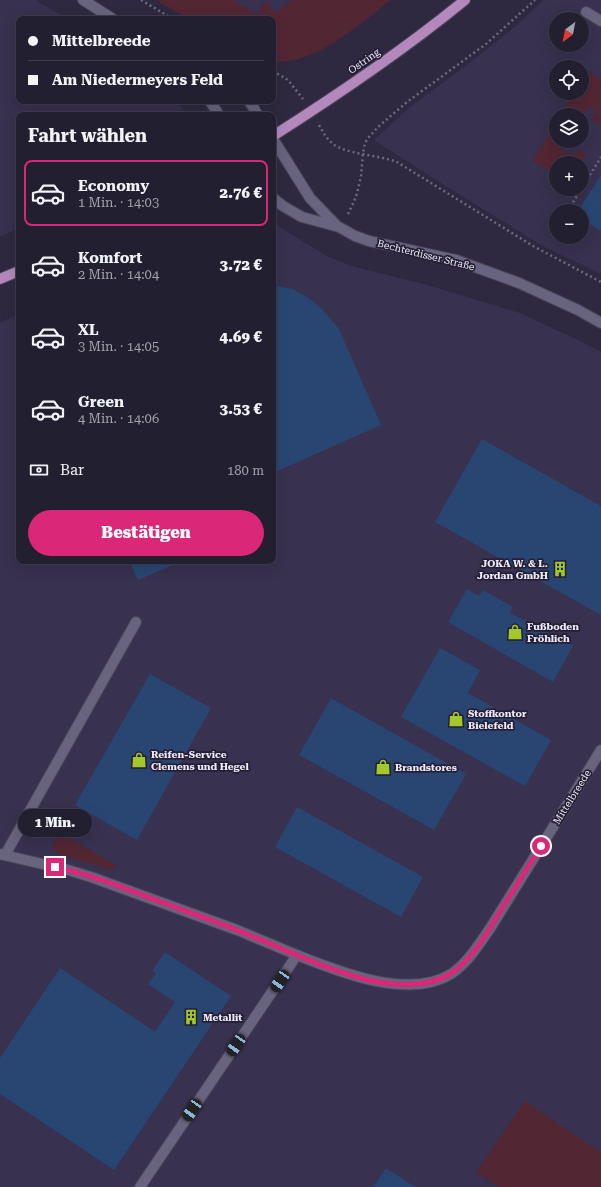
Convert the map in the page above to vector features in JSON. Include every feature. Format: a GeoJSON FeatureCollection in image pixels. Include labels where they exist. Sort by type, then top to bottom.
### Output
{"type":"FeatureCollection","features":[{"type":"Feature","properties":{"kind":"main road","name":"Ostring"},"geometry":{"type":"LineString","coordinates":[[276,134],[311,112],[387,59],[465,0]]}},
{"type":"Feature","properties":{"kind":"main road"},"geometry":{"type":"LineString","coordinates":[[0,279],[16,272]]}},
{"type":"Feature","properties":{"kind":"street"},"geometry":{"type":"LineString","coordinates":[[83,0],[108,16]]}},
{"type":"Feature","properties":{"kind":"street"},"geometry":{"type":"LineString","coordinates":[[589,14],[601,21]]}},
{"type":"Feature","properties":{"kind":"street","name":"Bechterdisser Straße"},"geometry":{"type":"LineString","coordinates":[[276,144],[310,198],[339,227]]}},
{"type":"Feature","properties":{"kind":"street","name":"Bechterdisser Straße"},"geometry":{"type":"LineString","coordinates":[[276,200],[302,217],[339,227],[355,236],[369,241],[456,260],[489,271],[547,295],[601,323]]}},
{"type":"Feature","properties":{"kind":"street"},"geometry":{"type":"LineString","coordinates":[[3,854],[136,622]]}},
{"type":"Feature","properties":{"kind":"street","name":"Mittelbreede"},"geometry":{"type":"LineString","coordinates":[[3,854],[68,870],[117,886],[230,928],[328,968],[368,980],[387,983],[425,983],[438,980],[451,973],[463,964],[477,947],[601,750]]}},
{"type":"Feature","properties":{"kind":"street"},"geometry":{"type":"LineString","coordinates":[[140,1187],[297,955]]}},
{"type":"Feature","properties":{"kind":"path"},"geometry":{"type":"LineString","coordinates":[[142,0],[168,16]]}},
{"type":"Feature","properties":{"kind":"path"},"geometry":{"type":"LineString","coordinates":[[339,227],[356,197],[361,177],[362,153],[369,136],[407,102],[486,44],[535,0]]}},
{"type":"Feature","properties":{"kind":"path"},"geometry":{"type":"LineString","coordinates":[[276,73],[288,80],[332,144],[340,148],[386,158],[397,162],[533,246],[601,282]]}},
{"type":"Feature","properties":{"kind":"path"},"geometry":{"type":"LineString","coordinates":[[589,177],[601,157]]}},
{"type":"Feature","properties":{"kind":"shaded area"},"geometry":{"type":"Polygon","coordinates":[[[0,0],[36,0],[62,16],[16,16],[16,104],[179,104],[184,112],[16,112],[16,229],[0,237],[0,0]]]}},
{"type":"Feature","properties":{"kind":"shaded area"},"geometry":{"type":"Polygon","coordinates":[[[156,0],[233,0],[257,15],[265,0],[276,13],[291,0],[391,0],[336,41],[304,57],[288,61],[276,61],[276,16],[183,16],[156,0]]]}},
{"type":"Feature","properties":{"kind":"shaded area"},"geometry":{"type":"Polygon","coordinates":[[[227,0],[340,0],[276,18],[276,16],[256,16],[227,0]]]}},
{"type":"Feature","properties":{"kind":"shaded area"},"geometry":{"type":"Polygon","coordinates":[[[543,0],[601,0],[601,274],[543,246],[374,140],[410,107],[517,25],[543,0]]]}},
{"type":"Feature","properties":{"kind":"shaded area"},"geometry":{"type":"Polygon","coordinates":[[[589,72],[601,79],[600,125],[591,120],[596,112],[588,107],[564,108],[570,100],[589,100],[589,72]]]}},
{"type":"Feature","properties":{"kind":"shaded area"},"geometry":{"type":"Polygon","coordinates":[[[549,133],[549,148],[562,148],[573,156],[549,156],[549,171],[532,161],[549,133]]]}},
{"type":"Feature","properties":{"kind":"shaded area"},"geometry":{"type":"Polygon","coordinates":[[[578,148],[586,154],[585,156],[573,156],[578,148]]]}},
{"type":"Feature","properties":{"kind":"shaded area"},"geometry":{"type":"Polygon","coordinates":[[[276,225],[327,256],[351,266],[431,286],[520,313],[601,352],[601,1187],[0,1187],[0,323],[16,315],[16,564],[276,564],[276,225]]]}},
{"type":"Feature","properties":{"kind":"shaded area"},"geometry":{"type":"Polygon","coordinates":[[[60,833],[116,865],[115,868],[110,870],[56,853],[52,847],[60,833]]]}},
{"type":"Feature","properties":{"kind":"shaded area"},"geometry":{"type":"Polygon","coordinates":[[[525,1101],[601,1153],[601,1187],[498,1187],[476,1172],[525,1101]]]}},
{"type":"Feature","properties":{"kind":"building"},"geometry":{"type":"Polygon","coordinates":[[[601,175],[601,231],[589,223],[589,204],[582,204],[601,175]]]}},
{"type":"Feature","properties":{"kind":"building"},"geometry":{"type":"Polygon","coordinates":[[[276,286],[292,289],[307,297],[319,306],[339,329],[381,425],[276,472],[276,286]]]}},
{"type":"Feature","properties":{"kind":"building","name":"JOKA W. & L. Jordan GmbH"},"geometry":{"type":"Polygon","coordinates":[[[482,439],[601,506],[601,615],[435,522],[482,439]]]}},
{"type":"Feature","properties":{"kind":"building"},"geometry":{"type":"Polygon","coordinates":[[[130,564],[175,564],[138,580],[130,564]]]}},
{"type":"Feature","properties":{"kind":"building"},"geometry":{"type":"Polygon","coordinates":[[[467,589],[479,596],[483,590],[513,607],[510,613],[573,646],[553,682],[448,622],[467,589]]]}},
{"type":"Feature","properties":{"kind":"building"},"geometry":{"type":"Polygon","coordinates":[[[440,648],[480,670],[468,693],[551,740],[525,786],[401,717],[440,648]]]}},
{"type":"Feature","properties":{"kind":"building"},"geometry":{"type":"Polygon","coordinates":[[[150,674],[211,708],[137,840],[75,805],[150,674]]]}},
{"type":"Feature","properties":{"kind":"building"},"geometry":{"type":"Polygon","coordinates":[[[331,698],[466,774],[434,830],[299,755],[331,698]]]}},
{"type":"Feature","properties":{"kind":"building"},"geometry":{"type":"Polygon","coordinates":[[[297,807],[423,877],[401,917],[275,847],[297,807]]]}},
{"type":"Feature","properties":{"kind":"building"},"geometry":{"type":"Polygon","coordinates":[[[165,952],[231,996],[114,1170],[0,1094],[0,1058],[60,968],[155,1032],[175,1002],[148,984],[156,973],[152,971],[165,952]]]}},
{"type":"Feature","properties":{"kind":"building"},"geometry":{"type":"Polygon","coordinates":[[[386,1168],[415,1187],[373,1187],[386,1168]]]}},
{"type":"Feature","properties":{"kind":"place","name":"JOKA W. & L. Jordan GmbH"},"geometry":{"type":"Point","coordinates":[560,569]}},
{"type":"Feature","properties":{"kind":"place","name":"Fußboden Fröhlich"},"geometry":{"type":"Point","coordinates":[515,632]}},
{"type":"Feature","properties":{"kind":"place","name":"Stoffkontor Bielefeld"},"geometry":{"type":"Point","coordinates":[456,719]}},
{"type":"Feature","properties":{"kind":"place","name":"Reifen-Service Clemens und Hegel"},"geometry":{"type":"Point","coordinates":[139,760]}},
{"type":"Feature","properties":{"kind":"place","name":"Brandstores"},"geometry":{"type":"Point","coordinates":[383,767]}},
{"type":"Feature","properties":{"kind":"place","name":"Metallit"},"geometry":{"type":"Point","coordinates":[191,1017]}},
{"type":"Feature","properties":{"kind":"route"},"geometry":{"type":"LineString","coordinates":[[55,867],[123,888],[237,930],[328,968],[368,980],[406,984],[425,983],[438,980],[463,964],[497,918],[541,846]]}}]}
